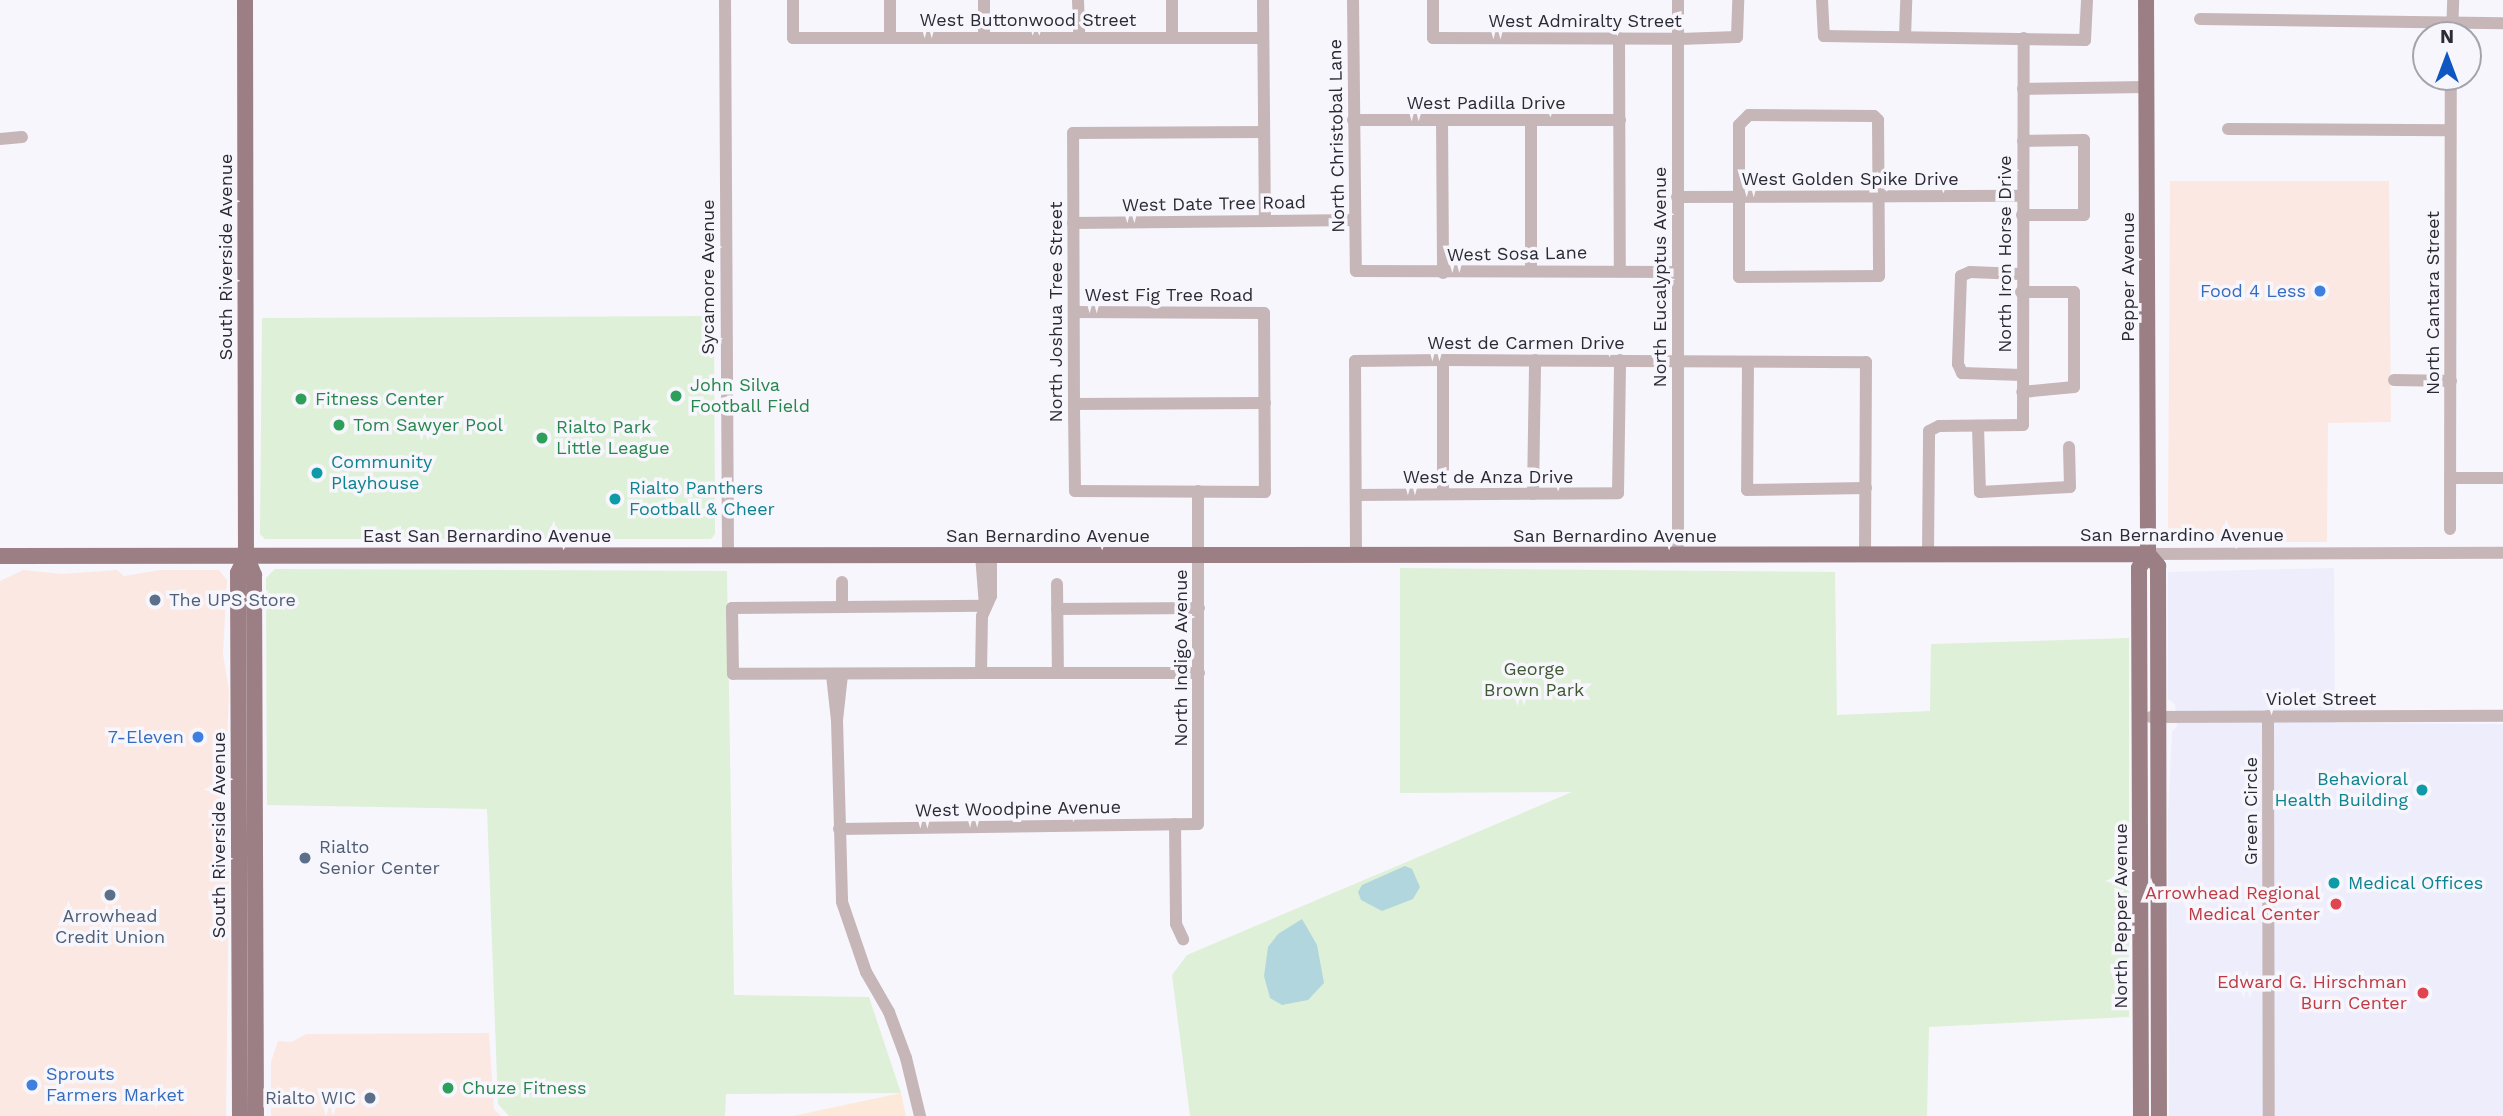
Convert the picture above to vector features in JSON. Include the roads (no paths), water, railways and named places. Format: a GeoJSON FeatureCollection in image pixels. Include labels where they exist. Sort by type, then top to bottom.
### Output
{"type":"FeatureCollection","features":[{"type":"Feature","properties":{"kind":"main road","name":"South Riverside Avenue"},"geometry":{"type":"LineString","coordinates":[[245,0],[246,556],[254,575],[256,1116]]}},
{"type":"Feature","properties":{"kind":"main road","name":"Pepper Avenue"},"geometry":{"type":"LineString","coordinates":[[2140,717],[2139,568],[2148,554],[2146,0]]}},
{"type":"Feature","properties":{"kind":"main road","name":"East San Bernardino Avenue"},"geometry":{"type":"LineString","coordinates":[[0,556],[728,554]]}},
{"type":"Feature","properties":{"kind":"main road","name":"San Bernardino Avenue"},"geometry":{"type":"LineString","coordinates":[[728,554],[2148,554]]}},
{"type":"Feature","properties":{"kind":"main road","name":"Pepper Avenue"},"geometry":{"type":"LineString","coordinates":[[2148,554],[2158,566],[2159,717]]}},
{"type":"Feature","properties":{"kind":"main road","name":"South Riverside Avenue"},"geometry":{"type":"LineString","coordinates":[[240,1116],[238,573],[246,556]]}},
{"type":"Feature","properties":{"kind":"main road","name":"North Pepper Avenue"},"geometry":{"type":"LineString","coordinates":[[2140,717],[2141,1116]]}},
{"type":"Feature","properties":{"kind":"main road"},"geometry":{"type":"LineString","coordinates":[[2159,717],[2159,1116]]}},
{"type":"Feature","properties":{"kind":"main road"},"geometry":{"type":"LineString","coordinates":[[239,1021],[247,1029],[249,1064],[256,1074]]}},
{"type":"Feature","properties":{"kind":"street","name":"Sycamore Avenue"},"geometry":{"type":"LineString","coordinates":[[725,0],[728,554]]}},
{"type":"Feature","properties":{"kind":"street","name":"West Buttonwood Street"},"geometry":{"type":"LineString","coordinates":[[793,0],[793,38],[1263,38]]}},
{"type":"Feature","properties":{"kind":"street"},"geometry":{"type":"LineString","coordinates":[[890,0],[890,36]]}},
{"type":"Feature","properties":{"kind":"street"},"geometry":{"type":"LineString","coordinates":[[984,0],[984,37]]}},
{"type":"Feature","properties":{"kind":"street"},"geometry":{"type":"LineString","coordinates":[[1078,0],[1079,38]]}},
{"type":"Feature","properties":{"kind":"street"},"geometry":{"type":"LineString","coordinates":[[1172,0],[1172,38]]}},
{"type":"Feature","properties":{"kind":"street"},"geometry":{"type":"LineString","coordinates":[[1263,0],[1265,221]]}},
{"type":"Feature","properties":{"kind":"street","name":"North Christobal Lane"},"geometry":{"type":"LineString","coordinates":[[1353,0],[1356,271]]}},
{"type":"Feature","properties":{"kind":"street","name":"West Admiralty Street"},"geometry":{"type":"LineString","coordinates":[[1433,0],[1433,38],[1679,39],[1737,37],[1738,0]]}},
{"type":"Feature","properties":{"kind":"street","name":"North Eucalyptus Avenue"},"geometry":{"type":"LineString","coordinates":[[1678,0],[1678,555]]}},
{"type":"Feature","properties":{"kind":"street"},"geometry":{"type":"LineString","coordinates":[[1822,0],[1824,36],[2085,40],[2087,0]]}},
{"type":"Feature","properties":{"kind":"street"},"geometry":{"type":"LineString","coordinates":[[1905,37],[1906,0]]}},
{"type":"Feature","properties":{"kind":"street"},"geometry":{"type":"LineString","coordinates":[[2453,0],[2453,21]]}},
{"type":"Feature","properties":{"kind":"street"},"geometry":{"type":"LineString","coordinates":[[2200,19],[2412,27]]}},
{"type":"Feature","properties":{"kind":"street"},"geometry":{"type":"LineString","coordinates":[[2482,26],[2503,23]]}},
{"type":"Feature","properties":{"kind":"street"},"geometry":{"type":"LineString","coordinates":[[1619,38],[1620,270]]}},
{"type":"Feature","properties":{"kind":"street","name":"North Iron Horse Drive"},"geometry":{"type":"LineString","coordinates":[[1978,426],[2023,425],[2021,274],[2024,38]]}},
{"type":"Feature","properties":{"kind":"street"},"geometry":{"type":"LineString","coordinates":[[2023,89],[2147,87]]}},
{"type":"Feature","properties":{"kind":"street","name":"North Cantara Street"},"geometry":{"type":"LineString","coordinates":[[2450,91],[2450,528]]}},
{"type":"Feature","properties":{"kind":"street"},"geometry":{"type":"LineString","coordinates":[[1749,115],[1874,116],[1878,197],[1879,276],[1739,277],[1739,125],[1749,115]]}},
{"type":"Feature","properties":{"kind":"street","name":"West Padilla Drive"},"geometry":{"type":"LineString","coordinates":[[1353,120],[1620,120]]}},
{"type":"Feature","properties":{"kind":"street"},"geometry":{"type":"LineString","coordinates":[[1442,120],[1443,273]]}},
{"type":"Feature","properties":{"kind":"street"},"geometry":{"type":"LineString","coordinates":[[1531,120],[1531,270]]}},
{"type":"Feature","properties":{"kind":"street"},"geometry":{"type":"LineString","coordinates":[[2228,129],[2449,130]]}},
{"type":"Feature","properties":{"kind":"street","name":"North Joshua Tree Street"},"geometry":{"type":"LineString","coordinates":[[1198,491],[1075,491],[1073,134],[1264,132]]}},
{"type":"Feature","properties":{"kind":"street"},"geometry":{"type":"LineString","coordinates":[[0,139],[22,137]]}},
{"type":"Feature","properties":{"kind":"street"},"geometry":{"type":"LineString","coordinates":[[2022,215],[2084,215],[2084,140],[2023,141]]}},
{"type":"Feature","properties":{"kind":"street","name":"West Golden Spike Drive"},"geometry":{"type":"LineString","coordinates":[[1677,197],[2022,196]]}},
{"type":"Feature","properties":{"kind":"street","name":"West Date Tree Road"},"geometry":{"type":"LineString","coordinates":[[1073,223],[1355,220]]}},
{"type":"Feature","properties":{"kind":"street","name":"West Sosa Lane"},"geometry":{"type":"LineString","coordinates":[[1356,271],[1678,272]]}},
{"type":"Feature","properties":{"kind":"street"},"geometry":{"type":"LineString","coordinates":[[2021,274],[1970,272],[1961,276],[1958,364],[1962,373],[2022,375]]}},
{"type":"Feature","properties":{"kind":"street"},"geometry":{"type":"LineString","coordinates":[[2021,292],[2074,292],[2074,387],[2022,392]]}},
{"type":"Feature","properties":{"kind":"street","name":"West Fig Tree Road"},"geometry":{"type":"LineString","coordinates":[[1074,312],[1264,313],[1265,403]]}},
{"type":"Feature","properties":{"kind":"street"},"geometry":{"type":"LineString","coordinates":[[1443,360],[1443,494]]}},
{"type":"Feature","properties":{"kind":"street"},"geometry":{"type":"LineString","coordinates":[[1533,494],[1535,360]]}},
{"type":"Feature","properties":{"kind":"street","name":"West de Anza Drive"},"geometry":{"type":"LineString","coordinates":[[1357,495],[1618,493],[1619,360]]}},
{"type":"Feature","properties":{"kind":"street","name":"West de Carmen Drive"},"geometry":{"type":"LineString","coordinates":[[1357,495],[1355,361],[1866,362],[1866,488]]}},
{"type":"Feature","properties":{"kind":"street"},"geometry":{"type":"LineString","coordinates":[[1748,362],[1747,490],[1866,488],[1866,555]]}},
{"type":"Feature","properties":{"kind":"street"},"geometry":{"type":"LineString","coordinates":[[2393,380],[2451,381]]}},
{"type":"Feature","properties":{"kind":"street"},"geometry":{"type":"LineString","coordinates":[[1074,404],[1265,403],[1265,492],[1198,491]]}},
{"type":"Feature","properties":{"kind":"street"},"geometry":{"type":"LineString","coordinates":[[1928,554],[1929,431],[1939,426],[1978,426],[1980,492],[2070,487],[2069,447]]}},
{"type":"Feature","properties":{"kind":"street"},"geometry":{"type":"LineString","coordinates":[[2451,478],[2503,478]]}},
{"type":"Feature","properties":{"kind":"street","name":"North Indigo Avenue"},"geometry":{"type":"LineString","coordinates":[[1198,491],[1198,824]]}},
{"type":"Feature","properties":{"kind":"street"},"geometry":{"type":"LineString","coordinates":[[1356,555],[1357,495]]}},
{"type":"Feature","properties":{"kind":"street","name":"San Bernardino Avenue"},"geometry":{"type":"LineString","coordinates":[[2148,554],[2503,553]]}},
{"type":"Feature","properties":{"kind":"street"},"geometry":{"type":"LineString","coordinates":[[981,673],[986,555]]}},
{"type":"Feature","properties":{"kind":"street"},"geometry":{"type":"LineString","coordinates":[[842,582],[842,607]]}},
{"type":"Feature","properties":{"kind":"street"},"geometry":{"type":"LineString","coordinates":[[1057,584],[1058,673]]}},
{"type":"Feature","properties":{"kind":"street"},"geometry":{"type":"LineString","coordinates":[[985,606],[732,608],[733,674],[1199,673]]}},
{"type":"Feature","properties":{"kind":"street"},"geometry":{"type":"LineString","coordinates":[[1057,609],[1199,608]]}},
{"type":"Feature","properties":{"kind":"street"},"geometry":{"type":"LineString","coordinates":[[837,675],[839,829],[845,916],[906,1058],[920,1116]]}},
{"type":"Feature","properties":{"kind":"street","name":"Green Circle"},"geometry":{"type":"LineString","coordinates":[[2268,716],[2269,1116]]}},
{"type":"Feature","properties":{"kind":"street","name":"Violet Street"},"geometry":{"type":"LineString","coordinates":[[2140,717],[2503,716]]}},
{"type":"Feature","properties":{"kind":"street"},"geometry":{"type":"LineString","coordinates":[[1175,824],[1175,925],[1183,939]]}},
{"type":"Feature","properties":{"kind":"street","name":"West Woodpine Avenue"},"geometry":{"type":"LineString","coordinates":[[839,829],[1198,824]]}},
{"type":"Feature","properties":{"kind":"water"},"geometry":{"type":"Polygon","coordinates":[[[1405,866],[1412,869],[1420,887],[1413,899],[1382,911],[1361,900],[1358,892],[1362,885],[1405,866]]]}},
{"type":"Feature","properties":{"kind":"water"},"geometry":{"type":"Polygon","coordinates":[[[1302,919],[1317,945],[1324,983],[1308,1000],[1282,1005],[1270,998],[1264,976],[1268,947],[1278,934],[1302,919]]]}},
{"type":"Feature","properties":{"kind":"place","name":"Food 4 Less"},"geometry":{"type":"Point","coordinates":[2320,291]}},
{"type":"Feature","properties":{"kind":"place","name":"John Silva Football Field"},"geometry":{"type":"Point","coordinates":[676,396]}},
{"type":"Feature","properties":{"kind":"place","name":"Fitness Center"},"geometry":{"type":"Point","coordinates":[301,399]}},
{"type":"Feature","properties":{"kind":"place","name":"Tom Sawyer Pool"},"geometry":{"type":"Point","coordinates":[339,425]}},
{"type":"Feature","properties":{"kind":"place","name":"Rialto Park Little League"},"geometry":{"type":"Point","coordinates":[542,438]}},
{"type":"Feature","properties":{"kind":"place","name":"Community Playhouse"},"geometry":{"type":"Point","coordinates":[317,473]}},
{"type":"Feature","properties":{"kind":"place","name":"Rialto Panthers Football & Cheer"},"geometry":{"type":"Point","coordinates":[615,499]}},
{"type":"Feature","properties":{"kind":"place","name":"The UPS Store"},"geometry":{"type":"Point","coordinates":[155,600]}},
{"type":"Feature","properties":{"kind":"place","name":"7-Eleven"},"geometry":{"type":"Point","coordinates":[198,737]}},
{"type":"Feature","properties":{"kind":"place","name":"Behavioral Health Building"},"geometry":{"type":"Point","coordinates":[2422,790]}},
{"type":"Feature","properties":{"kind":"place","name":"Rialto Senior Center"},"geometry":{"type":"Point","coordinates":[305,858]}},
{"type":"Feature","properties":{"kind":"place","name":"Medical Offices"},"geometry":{"type":"Point","coordinates":[2334,883]}},
{"type":"Feature","properties":{"kind":"place","name":"Arrowhead Credit Union"},"geometry":{"type":"Point","coordinates":[110,895]}},
{"type":"Feature","properties":{"kind":"place","name":"Arrowhead Regional Medical Center"},"geometry":{"type":"Point","coordinates":[2336,904]}},
{"type":"Feature","properties":{"kind":"place","name":"Edward G. Hirschman Burn Center"},"geometry":{"type":"Point","coordinates":[2423,993]}},
{"type":"Feature","properties":{"kind":"place","name":"Sprouts Farmers Market"},"geometry":{"type":"Point","coordinates":[32,1085]}},
{"type":"Feature","properties":{"kind":"place","name":"Chuze Fitness"},"geometry":{"type":"Point","coordinates":[448,1088]}},
{"type":"Feature","properties":{"kind":"place","name":"Rialto WIC"},"geometry":{"type":"Point","coordinates":[370,1098]}},
{"type":"Feature","properties":{"kind":"park label","name":"George Brown Park"},"geometry":{"type":"Point","coordinates":[1534,680]}}]}
